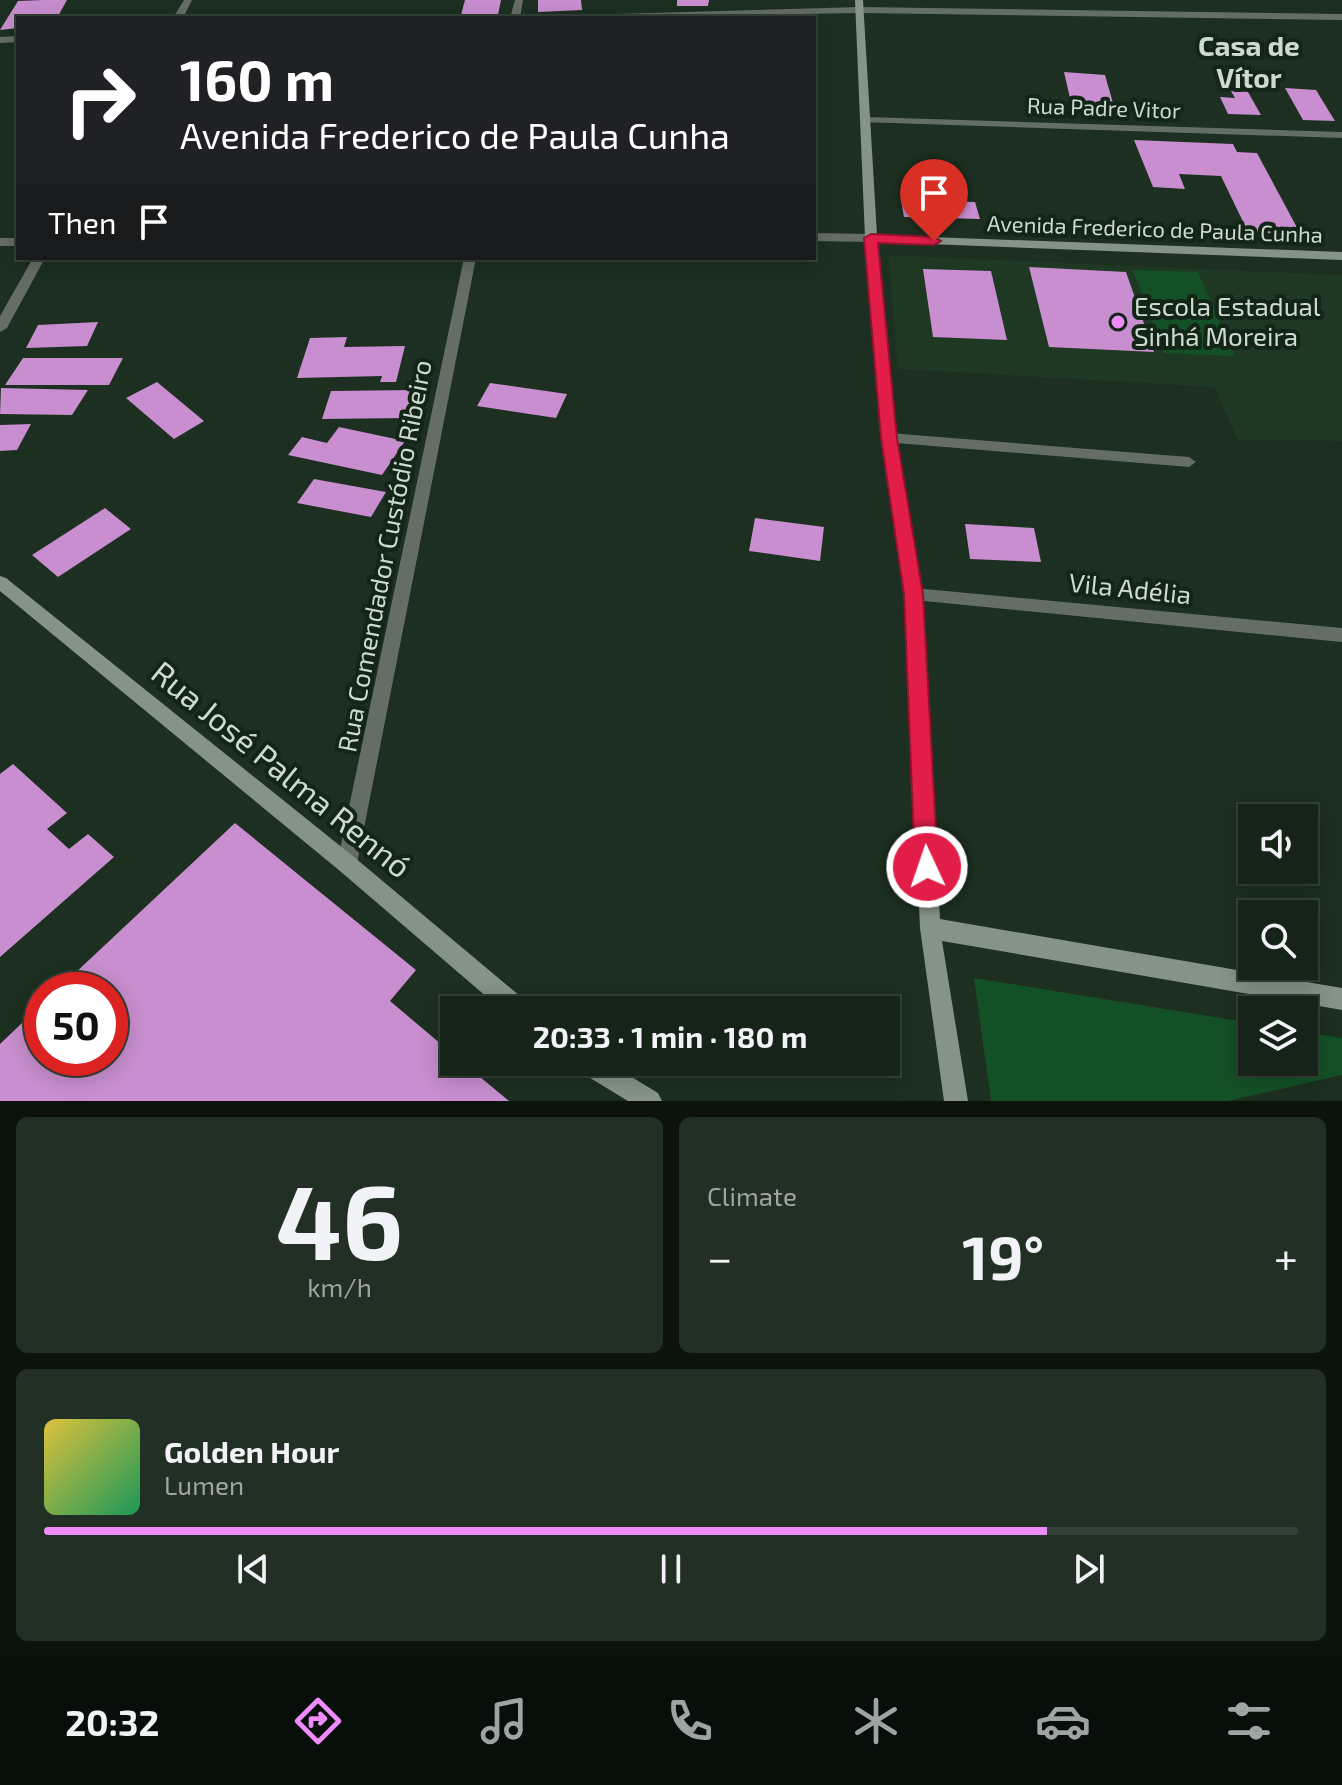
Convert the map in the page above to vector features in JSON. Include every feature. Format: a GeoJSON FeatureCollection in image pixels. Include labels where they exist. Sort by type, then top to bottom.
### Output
{"type":"FeatureCollection","features":[{"type":"Feature","properties":{"kind":"main road"},"geometry":{"type":"LineString","coordinates":[[859,5],[871,238],[889,438],[914,594],[930,928],[956,1101]]}},
{"type":"Feature","properties":{"kind":"main road","name":"Avenida Frederico de Paula Cunha"},"geometry":{"type":"LineString","coordinates":[[871,238],[1342,256]]}},
{"type":"Feature","properties":{"kind":"main road","name":"Rua José Palma Rennó"},"geometry":{"type":"LineString","coordinates":[[0,582],[347,864],[503,996]]}},
{"type":"Feature","properties":{"kind":"main road"},"geometry":{"type":"LineString","coordinates":[[930,928],[1342,999]]}},
{"type":"Feature","properties":{"kind":"main road"},"geometry":{"type":"LineString","coordinates":[[608,1076],[650,1101]]}},
{"type":"Feature","properties":{"kind":"street"},"geometry":{"type":"LineString","coordinates":[[677,16],[859,5],[1342,17]]}},
{"type":"Feature","properties":{"kind":"street","name":"Rua Padre Vitor"},"geometry":{"type":"LineString","coordinates":[[866,120],[1342,135]]}},
{"type":"Feature","properties":{"kind":"street"},"geometry":{"type":"LineString","coordinates":[[816,237],[871,238]]}},
{"type":"Feature","properties":{"kind":"street"},"geometry":{"type":"LineString","coordinates":[[0,328],[38,260]]}},
{"type":"Feature","properties":{"kind":"street","name":"Rua Comendador Custódio Ribeiro"},"geometry":{"type":"LineString","coordinates":[[347,864],[470,260]]}},
{"type":"Feature","properties":{"kind":"street"},"geometry":{"type":"LineString","coordinates":[[889,438],[1189,462]]}},
{"type":"Feature","properties":{"kind":"street","name":"Vila Adélia"},"geometry":{"type":"LineString","coordinates":[[914,594],[1342,635]]}},
{"type":"Feature","properties":{"kind":"shaded area","name":"Escola Estadual Sinhá Moreira"},"geometry":{"type":"Polygon","coordinates":[[[888,255],[1342,275],[1342,441],[1238,440],[1214,387],[898,369],[888,255]]]}},
{"type":"Feature","properties":{"kind":"green space"},"geometry":{"type":"Polygon","coordinates":[[[1133,270],[1198,272],[1235,356],[1164,353],[1133,270]]]}},
{"type":"Feature","properties":{"kind":"green space"},"geometry":{"type":"Polygon","coordinates":[[[974,978],[1238,1021],[1238,1076],[1318,1076],[1318,1034],[1342,1038],[1342,1075],[1228,1101],[991,1101],[974,978]]]}},
{"type":"Feature","properties":{"kind":"building"},"geometry":{"type":"Polygon","coordinates":[[[67,0],[58,16],[16,16],[16,28],[0,30],[18,1],[67,0]]]}},
{"type":"Feature","properties":{"kind":"building"},"geometry":{"type":"Polygon","coordinates":[[[465,0],[501,0],[498,15],[461,15],[465,0]]]}},
{"type":"Feature","properties":{"kind":"building"},"geometry":{"type":"Polygon","coordinates":[[[538,0],[581,0],[582,10],[538,12],[538,0]]]}},
{"type":"Feature","properties":{"kind":"building"},"geometry":{"type":"Polygon","coordinates":[[[677,0],[709,0],[708,6],[677,6],[677,0]]]}},
{"type":"Feature","properties":{"kind":"building"},"geometry":{"type":"Polygon","coordinates":[[[1064,72],[1105,75],[1115,110],[1072,107],[1064,72]]]}},
{"type":"Feature","properties":{"kind":"building"},"geometry":{"type":"Polygon","coordinates":[[[1285,88],[1316,90],[1335,121],[1303,120],[1285,88]]]}},
{"type":"Feature","properties":{"kind":"building"},"geometry":{"type":"Polygon","coordinates":[[[1231,91],[1248,92],[1261,115],[1228,114],[1220,97],[1235,98],[1231,91]]]}},
{"type":"Feature","properties":{"kind":"building"},"geometry":{"type":"Polygon","coordinates":[[[1134,140],[1233,144],[1237,152],[1257,153],[1301,235],[1248,232],[1221,176],[1179,174],[1185,189],[1153,187],[1134,140]]]}},
{"type":"Feature","properties":{"kind":"building"},"geometry":{"type":"Polygon","coordinates":[[[901,200],[975,202],[980,219],[904,217],[901,200]]]}},
{"type":"Feature","properties":{"kind":"building"},"geometry":{"type":"Polygon","coordinates":[[[1029,267],[1126,272],[1154,352],[1049,347],[1029,267]]]}},
{"type":"Feature","properties":{"kind":"building"},"geometry":{"type":"Polygon","coordinates":[[[923,269],[991,271],[1007,340],[933,337],[923,269]]]}},
{"type":"Feature","properties":{"kind":"building"},"geometry":{"type":"Polygon","coordinates":[[[98,322],[87,346],[26,348],[38,325],[98,322]]]}},
{"type":"Feature","properties":{"kind":"building"},"geometry":{"type":"Polygon","coordinates":[[[347,337],[344,347],[405,346],[396,382],[380,382],[382,376],[297,378],[310,338],[347,337]]]}},
{"type":"Feature","properties":{"kind":"building"},"geometry":{"type":"Polygon","coordinates":[[[23,358],[123,358],[109,385],[5,385],[23,358]]]}},
{"type":"Feature","properties":{"kind":"building"},"geometry":{"type":"Polygon","coordinates":[[[157,382],[204,421],[174,439],[126,398],[157,382]]]}},
{"type":"Feature","properties":{"kind":"building"},"geometry":{"type":"Polygon","coordinates":[[[490,383],[567,394],[556,418],[477,406],[490,383]]]}},
{"type":"Feature","properties":{"kind":"building"},"geometry":{"type":"Polygon","coordinates":[[[1,388],[88,390],[72,415],[0,414],[1,388]]]}},
{"type":"Feature","properties":{"kind":"building"},"geometry":{"type":"Polygon","coordinates":[[[413,390],[407,418],[322,419],[331,391],[413,390]]]}},
{"type":"Feature","properties":{"kind":"building"},"geometry":{"type":"Polygon","coordinates":[[[31,424],[17,450],[0,451],[0,425],[31,424]]]}},
{"type":"Feature","properties":{"kind":"building"},"geometry":{"type":"Polygon","coordinates":[[[339,427],[405,441],[382,475],[288,455],[302,437],[327,443],[339,427]]]}},
{"type":"Feature","properties":{"kind":"building"},"geometry":{"type":"Polygon","coordinates":[[[314,479],[386,492],[371,517],[297,503],[314,479]]]}},
{"type":"Feature","properties":{"kind":"building"},"geometry":{"type":"Polygon","coordinates":[[[105,508],[131,529],[58,577],[32,555],[105,508]]]}},
{"type":"Feature","properties":{"kind":"building"},"geometry":{"type":"Polygon","coordinates":[[[755,518],[824,527],[820,561],[749,551],[755,518]]]}},
{"type":"Feature","properties":{"kind":"building"},"geometry":{"type":"Polygon","coordinates":[[[965,524],[1034,528],[1041,562],[970,559],[965,524]]]}},
{"type":"Feature","properties":{"kind":"building"},"geometry":{"type":"Polygon","coordinates":[[[13,764],[67,813],[47,829],[69,849],[88,834],[114,857],[0,957],[0,774],[13,764]]]}},
{"type":"Feature","properties":{"kind":"building"},"geometry":{"type":"Polygon","coordinates":[[[235,823],[416,970],[390,1001],[440,1043],[440,1076],[479,1076],[509,1101],[0,1101],[0,1044],[24,1021],[24,1076],[128,1076],[128,972],[76,972],[235,823]]]}},
{"type":"Feature","properties":{"kind":"place","name":"Escola Estadual Sinhá Moreira"},"geometry":{"type":"Point","coordinates":[1118,322]}},
{"type":"Feature","properties":{"kind":"district","name":"Casa de Vítor"},"geometry":{"type":"Point","coordinates":[1249,62]}},
{"type":"Feature","properties":{"kind":"route"},"geometry":{"type":"LineString","coordinates":[[927,867],[914,594],[889,438],[871,238],[934,241]]}}]}
